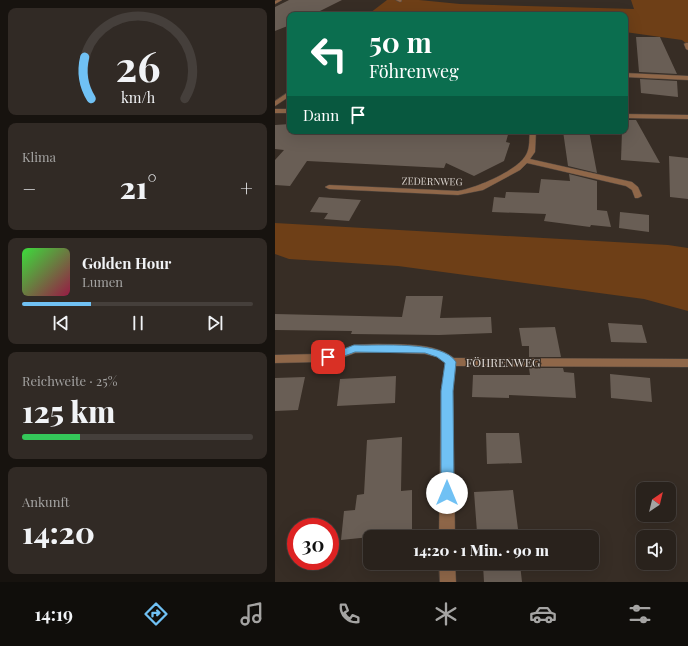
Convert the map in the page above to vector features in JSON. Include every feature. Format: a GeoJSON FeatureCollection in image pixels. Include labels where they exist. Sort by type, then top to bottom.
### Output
{"type":"FeatureCollection","features":[{"type":"Feature","properties":{"kind":"street"},"geometry":{"type":"LineString","coordinates":[[275,3],[280,0]]}},
{"type":"Feature","properties":{"kind":"street"},"geometry":{"type":"LineString","coordinates":[[628,75],[688,78]]}},
{"type":"Feature","properties":{"kind":"street"},"geometry":{"type":"LineString","coordinates":[[275,104],[287,95]]}},
{"type":"Feature","properties":{"kind":"street"},"geometry":{"type":"LineString","coordinates":[[275,111],[287,111]]}},
{"type":"Feature","properties":{"kind":"street"},"geometry":{"type":"LineString","coordinates":[[628,116],[688,117]]}},
{"type":"Feature","properties":{"kind":"street"},"geometry":{"type":"LineString","coordinates":[[533,134],[531,152],[526,160],[629,184],[638,196]]}},
{"type":"Feature","properties":{"kind":"street","name":"ZEDERNWEG"},"geometry":{"type":"LineString","coordinates":[[329,187],[458,193],[471,191],[517,168],[526,160]]}},
{"type":"Feature","properties":{"kind":"street","name":"FÖHRENWEG"},"geometry":{"type":"LineString","coordinates":[[275,359],[317,358],[339,355],[354,349],[378,348],[425,350],[441,354],[451,362],[688,363]]}},
{"type":"Feature","properties":{"kind":"street"},"geometry":{"type":"LineString","coordinates":[[447,530],[447,391],[451,362]]}},
{"type":"Feature","properties":{"kind":"street"},"geometry":{"type":"LineString","coordinates":[[447,570],[447,582]]}},
{"type":"Feature","properties":{"kind":"shaded area"},"geometry":{"type":"Polygon","coordinates":[[[387,0],[419,0],[460,4],[634,9],[631,0],[688,0],[688,45],[682,40],[628,32],[628,12],[371,12],[387,0]]]}},
{"type":"Feature","properties":{"kind":"shaded area"},"geometry":{"type":"Polygon","coordinates":[[[275,223],[668,245],[688,248],[688,311],[644,299],[398,266],[289,259],[275,254],[275,223]]]}},
{"type":"Feature","properties":{"kind":"building"},"geometry":{"type":"Polygon","coordinates":[[[289,0],[342,0],[318,12],[287,12],[287,26],[275,31],[275,7],[289,0]]]}},
{"type":"Feature","properties":{"kind":"building"},"geometry":{"type":"Polygon","coordinates":[[[636,37],[660,37],[677,74],[639,72],[636,37]]]}},
{"type":"Feature","properties":{"kind":"building"},"geometry":{"type":"Polygon","coordinates":[[[640,79],[677,81],[678,97],[641,93],[640,79]]]}},
{"type":"Feature","properties":{"kind":"building"},"geometry":{"type":"Polygon","coordinates":[[[628,120],[636,120],[660,163],[621,160],[622,134],[628,134],[628,120]]]}},
{"type":"Feature","properties":{"kind":"building"},"geometry":{"type":"Polygon","coordinates":[[[287,124],[287,134],[508,134],[506,142],[510,143],[504,161],[474,176],[446,163],[444,168],[307,161],[290,186],[275,185],[275,160],[284,150],[275,149],[275,125],[287,124]]]}},
{"type":"Feature","properties":{"kind":"building"},"geometry":{"type":"Polygon","coordinates":[[[563,134],[590,134],[597,173],[568,166],[563,134]]]}},
{"type":"Feature","properties":{"kind":"building"},"geometry":{"type":"Polygon","coordinates":[[[669,156],[688,158],[688,199],[670,197],[669,156]]]}},
{"type":"Feature","properties":{"kind":"building"},"geometry":{"type":"Polygon","coordinates":[[[569,174],[597,181],[597,210],[607,211],[611,227],[591,225],[590,227],[544,221],[546,214],[492,212],[494,197],[505,198],[506,192],[539,193],[541,179],[570,181],[569,174]]]}},
{"type":"Feature","properties":{"kind":"building"},"geometry":{"type":"Polygon","coordinates":[[[319,197],[361,200],[349,221],[324,219],[328,213],[310,212],[319,197]]]}},
{"type":"Feature","properties":{"kind":"building"},"geometry":{"type":"Polygon","coordinates":[[[620,212],[649,215],[649,232],[619,228],[620,212]]]}},
{"type":"Feature","properties":{"kind":"building"},"geometry":{"type":"Polygon","coordinates":[[[406,296],[443,296],[440,318],[491,317],[492,333],[439,335],[351,334],[352,331],[275,330],[275,314],[402,317],[406,296]]]}},
{"type":"Feature","properties":{"kind":"building"},"geometry":{"type":"Polygon","coordinates":[[[608,323],[642,325],[647,343],[611,342],[608,323]]]}},
{"type":"Feature","properties":{"kind":"building"},"geometry":{"type":"Polygon","coordinates":[[[555,327],[561,357],[529,357],[529,346],[522,346],[519,328],[555,327]]]}},
{"type":"Feature","properties":{"kind":"building"},"geometry":{"type":"Polygon","coordinates":[[[529,368],[563,368],[564,372],[574,373],[576,398],[509,395],[509,398],[472,397],[473,375],[530,375],[529,368]]]}},
{"type":"Feature","properties":{"kind":"building"},"geometry":{"type":"Polygon","coordinates":[[[610,374],[650,378],[652,402],[611,398],[610,374]]]}},
{"type":"Feature","properties":{"kind":"building"},"geometry":{"type":"Polygon","coordinates":[[[396,376],[395,403],[337,406],[340,379],[396,376]]]}},
{"type":"Feature","properties":{"kind":"building"},"geometry":{"type":"Polygon","coordinates":[[[305,377],[298,410],[275,411],[275,378],[305,377]]]}},
{"type":"Feature","properties":{"kind":"building"},"geometry":{"type":"Polygon","coordinates":[[[486,433],[519,433],[522,463],[487,464],[486,433]]]}},
{"type":"Feature","properties":{"kind":"building"},"geometry":{"type":"Polygon","coordinates":[[[402,437],[401,491],[412,490],[412,530],[363,530],[363,538],[341,540],[344,511],[355,510],[357,495],[364,494],[367,440],[402,437]]]}},
{"type":"Feature","properties":{"kind":"building"},"geometry":{"type":"Polygon","coordinates":[[[513,490],[518,529],[477,530],[474,492],[513,490]]]}},
{"type":"Feature","properties":{"kind":"building"},"geometry":{"type":"Polygon","coordinates":[[[483,570],[521,570],[522,582],[484,582],[483,570]]]}},
{"type":"Feature","properties":{"kind":"route"},"geometry":{"type":"LineString","coordinates":[[328,357],[339,355],[354,349],[378,348],[425,350],[441,354],[451,362],[447,391],[447,493]]}}]}
